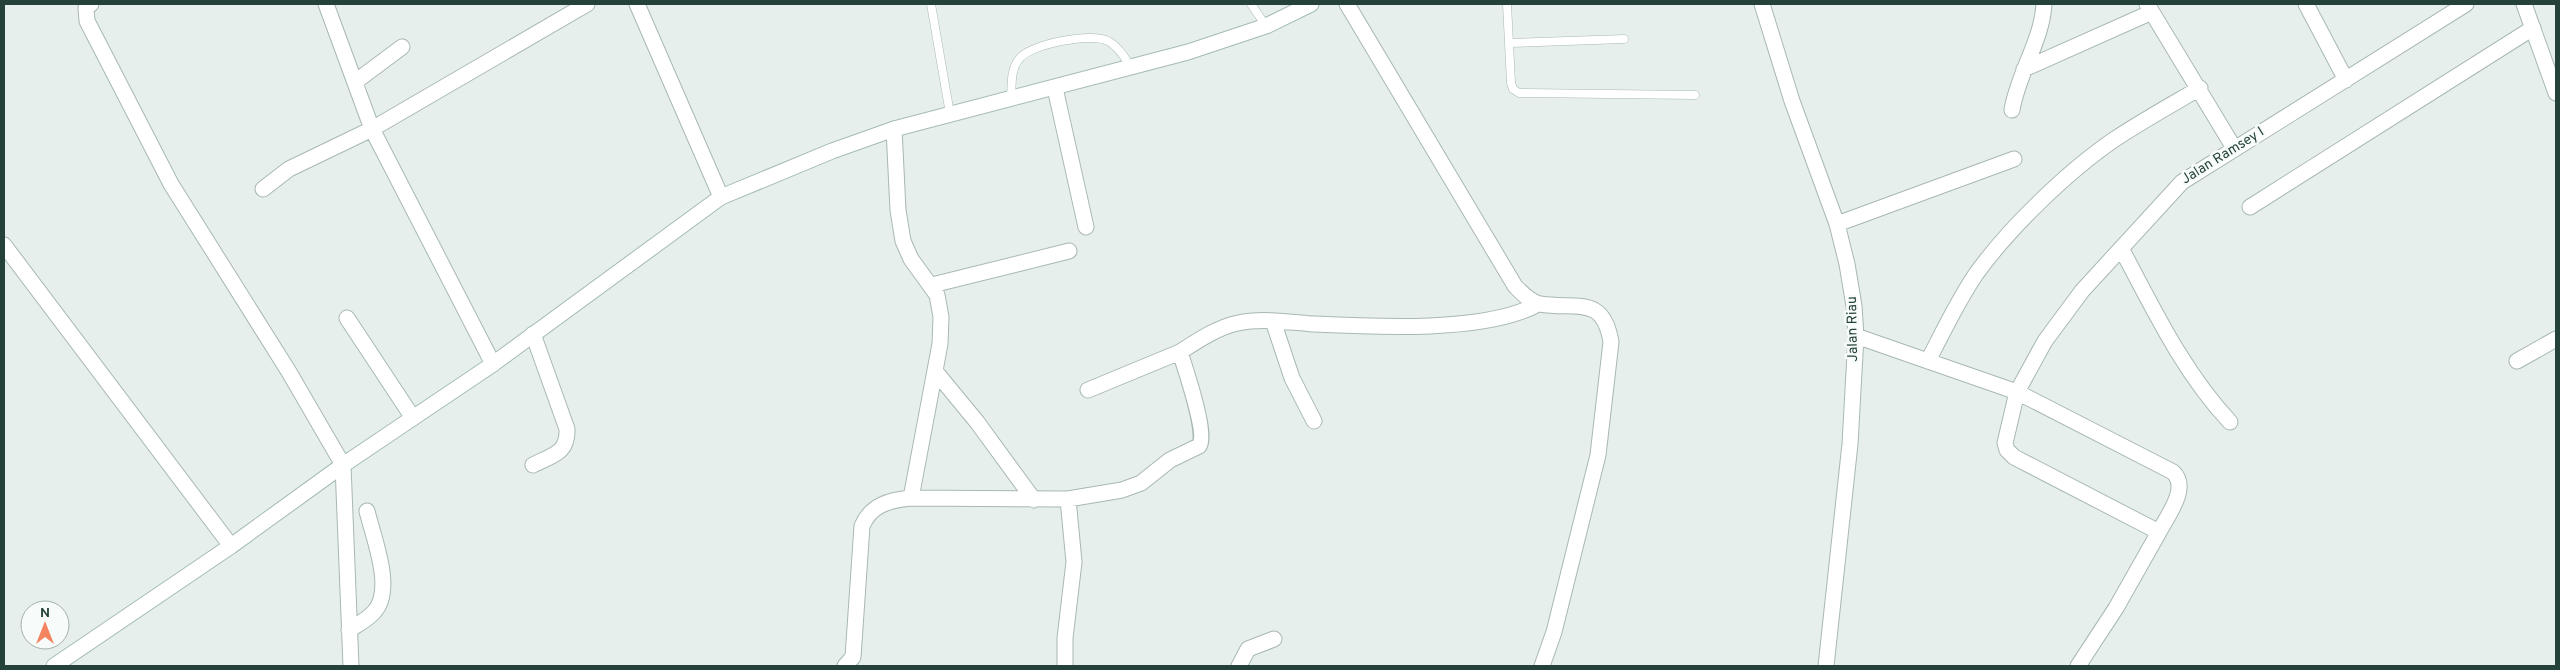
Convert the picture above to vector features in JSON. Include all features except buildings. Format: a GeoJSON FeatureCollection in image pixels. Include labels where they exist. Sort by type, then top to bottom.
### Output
{"type":"FeatureCollection","features":[{"type":"Feature","properties":{"kind":"street"},"geometry":{"type":"LineString","coordinates":[[91,4],[86,8],[87,21],[171,184],[288,372],[343,465],[351,666]]}},
{"type":"Feature","properties":{"kind":"street"},"geometry":{"type":"LineString","coordinates":[[326,4],[372,129],[493,364]]}},
{"type":"Feature","properties":{"kind":"street"},"geometry":{"type":"LineString","coordinates":[[263,189],[289,169],[372,129],[586,4]]}},
{"type":"Feature","properties":{"kind":"street"},"geometry":{"type":"LineString","coordinates":[[637,4],[721,196]]}},
{"type":"Feature","properties":{"kind":"street"},"geometry":{"type":"LineString","coordinates":[[59,665],[343,465],[493,364],[721,196],[832,151],[894,129],[1188,52],[1266,26],[1311,4]]}},
{"type":"Feature","properties":{"kind":"street"},"geometry":{"type":"LineString","coordinates":[[1348,4],[1509,276],[1525,296],[1538,304]]}},
{"type":"Feature","properties":{"kind":"street","name":"Jalan Riau"},"geometry":{"type":"LineString","coordinates":[[1762,4],[1792,101],[1837,224],[1852,284],[1856,336],[1850,444],[1826,666]]}},
{"type":"Feature","properties":{"kind":"street"},"geometry":{"type":"LineString","coordinates":[[2012,110],[2017,85],[2041,28],[2044,4]]}},
{"type":"Feature","properties":{"kind":"street"},"geometry":{"type":"LineString","coordinates":[[2306,4],[2346,80]]}},
{"type":"Feature","properties":{"kind":"street","name":"Jalan Ramsey I"},"geometry":{"type":"LineString","coordinates":[[2159,532],[2009,453],[2005,443],[2018,392],[2045,341],[2082,292],[2182,182],[2466,4]]}},
{"type":"Feature","properties":{"kind":"street"},"geometry":{"type":"LineString","coordinates":[[2524,4],[2556,93]]}},
{"type":"Feature","properties":{"kind":"street"},"geometry":{"type":"LineString","coordinates":[[2024,69],[2149,8],[2200,88],[2234,148]]}},
{"type":"Feature","properties":{"kind":"street"},"geometry":{"type":"LineString","coordinates":[[2250,207],[2533,28]]}},
{"type":"Feature","properties":{"kind":"street"},"geometry":{"type":"LineString","coordinates":[[355,82],[402,47]]}},
{"type":"Feature","properties":{"kind":"street"},"geometry":{"type":"LineString","coordinates":[[1055,88],[1086,227]]}},
{"type":"Feature","properties":{"kind":"street"},"geometry":{"type":"LineString","coordinates":[[1928,361],[1959,301],[1976,274],[1994,251],[2042,202],[2114,140],[2200,88]]}},
{"type":"Feature","properties":{"kind":"street"},"geometry":{"type":"LineString","coordinates":[[894,129],[898,210],[903,241],[911,259],[938,295],[942,330],[911,498]]}},
{"type":"Feature","properties":{"kind":"street"},"geometry":{"type":"LineString","coordinates":[[1837,224],[2014,159]]}},
{"type":"Feature","properties":{"kind":"street"},"geometry":{"type":"LineString","coordinates":[[4,245],[230,546]]}},
{"type":"Feature","properties":{"kind":"street"},"geometry":{"type":"LineString","coordinates":[[2121,248],[2194,378],[2230,422]]}},
{"type":"Feature","properties":{"kind":"street"},"geometry":{"type":"LineString","coordinates":[[932,286],[1069,252]]}},
{"type":"Feature","properties":{"kind":"street"},"geometry":{"type":"LineString","coordinates":[[1088,390],[1180,352],[1228,326],[1259,320],[1389,328],[1496,318],[1514,315],[1538,304],[1581,306],[1599,313],[1606,320],[1611,342],[1598,455],[1554,632],[1542,666]]}},
{"type":"Feature","properties":{"kind":"street"},"geometry":{"type":"LineString","coordinates":[[347,318],[413,418]]}},
{"type":"Feature","properties":{"kind":"street"},"geometry":{"type":"LineString","coordinates":[[1273,321],[1292,378],[1314,421]]}},
{"type":"Feature","properties":{"kind":"street"},"geometry":{"type":"LineString","coordinates":[[533,334],[567,429],[567,440],[563,449],[533,465]]}},
{"type":"Feature","properties":{"kind":"street"},"geometry":{"type":"LineString","coordinates":[[1856,336],[2018,392],[2173,472],[2179,482],[2180,490],[2159,532],[2116,608],[2078,666]]}},
{"type":"Feature","properties":{"kind":"street"},"geometry":{"type":"LineString","coordinates":[[2517,361],[2556,339]]}},
{"type":"Feature","properties":{"kind":"street"},"geometry":{"type":"LineString","coordinates":[[845,666],[853,657],[862,526],[866,518],[876,507],[896,500],[911,498],[1068,499],[1133,487],[1148,480],[1170,460],[1201,445],[1203,433],[1180,352]]}},
{"type":"Feature","properties":{"kind":"street"},"geometry":{"type":"LineString","coordinates":[[935,371],[1034,500]]}},
{"type":"Feature","properties":{"kind":"street"},"geometry":{"type":"LineString","coordinates":[[1065,666],[1065,638],[1074,562],[1068,499]]}},
{"type":"Feature","properties":{"kind":"street"},"geometry":{"type":"LineString","coordinates":[[349,630],[375,612],[383,595],[384,580],[367,511]]}},
{"type":"Feature","properties":{"kind":"street"},"geometry":{"type":"LineString","coordinates":[[1239,666],[1248,650],[1274,639]]}},
{"type":"Feature","properties":{"kind":"lane"},"geometry":{"type":"LineString","coordinates":[[931,4],[950,114]]}},
{"type":"Feature","properties":{"kind":"lane"},"geometry":{"type":"LineString","coordinates":[[1251,4],[1266,26]]}},
{"type":"Feature","properties":{"kind":"lane"},"geometry":{"type":"LineString","coordinates":[[1507,4],[1511,83],[1513,89],[1519,93],[1695,95]]}},
{"type":"Feature","properties":{"kind":"lane"},"geometry":{"type":"LineString","coordinates":[[1011,99],[1012,74],[1016,63],[1027,52],[1081,37],[1095,37],[1109,41],[1131,67]]}},
{"type":"Feature","properties":{"kind":"lane"},"geometry":{"type":"LineString","coordinates":[[1510,43],[1624,39]]}}]}
